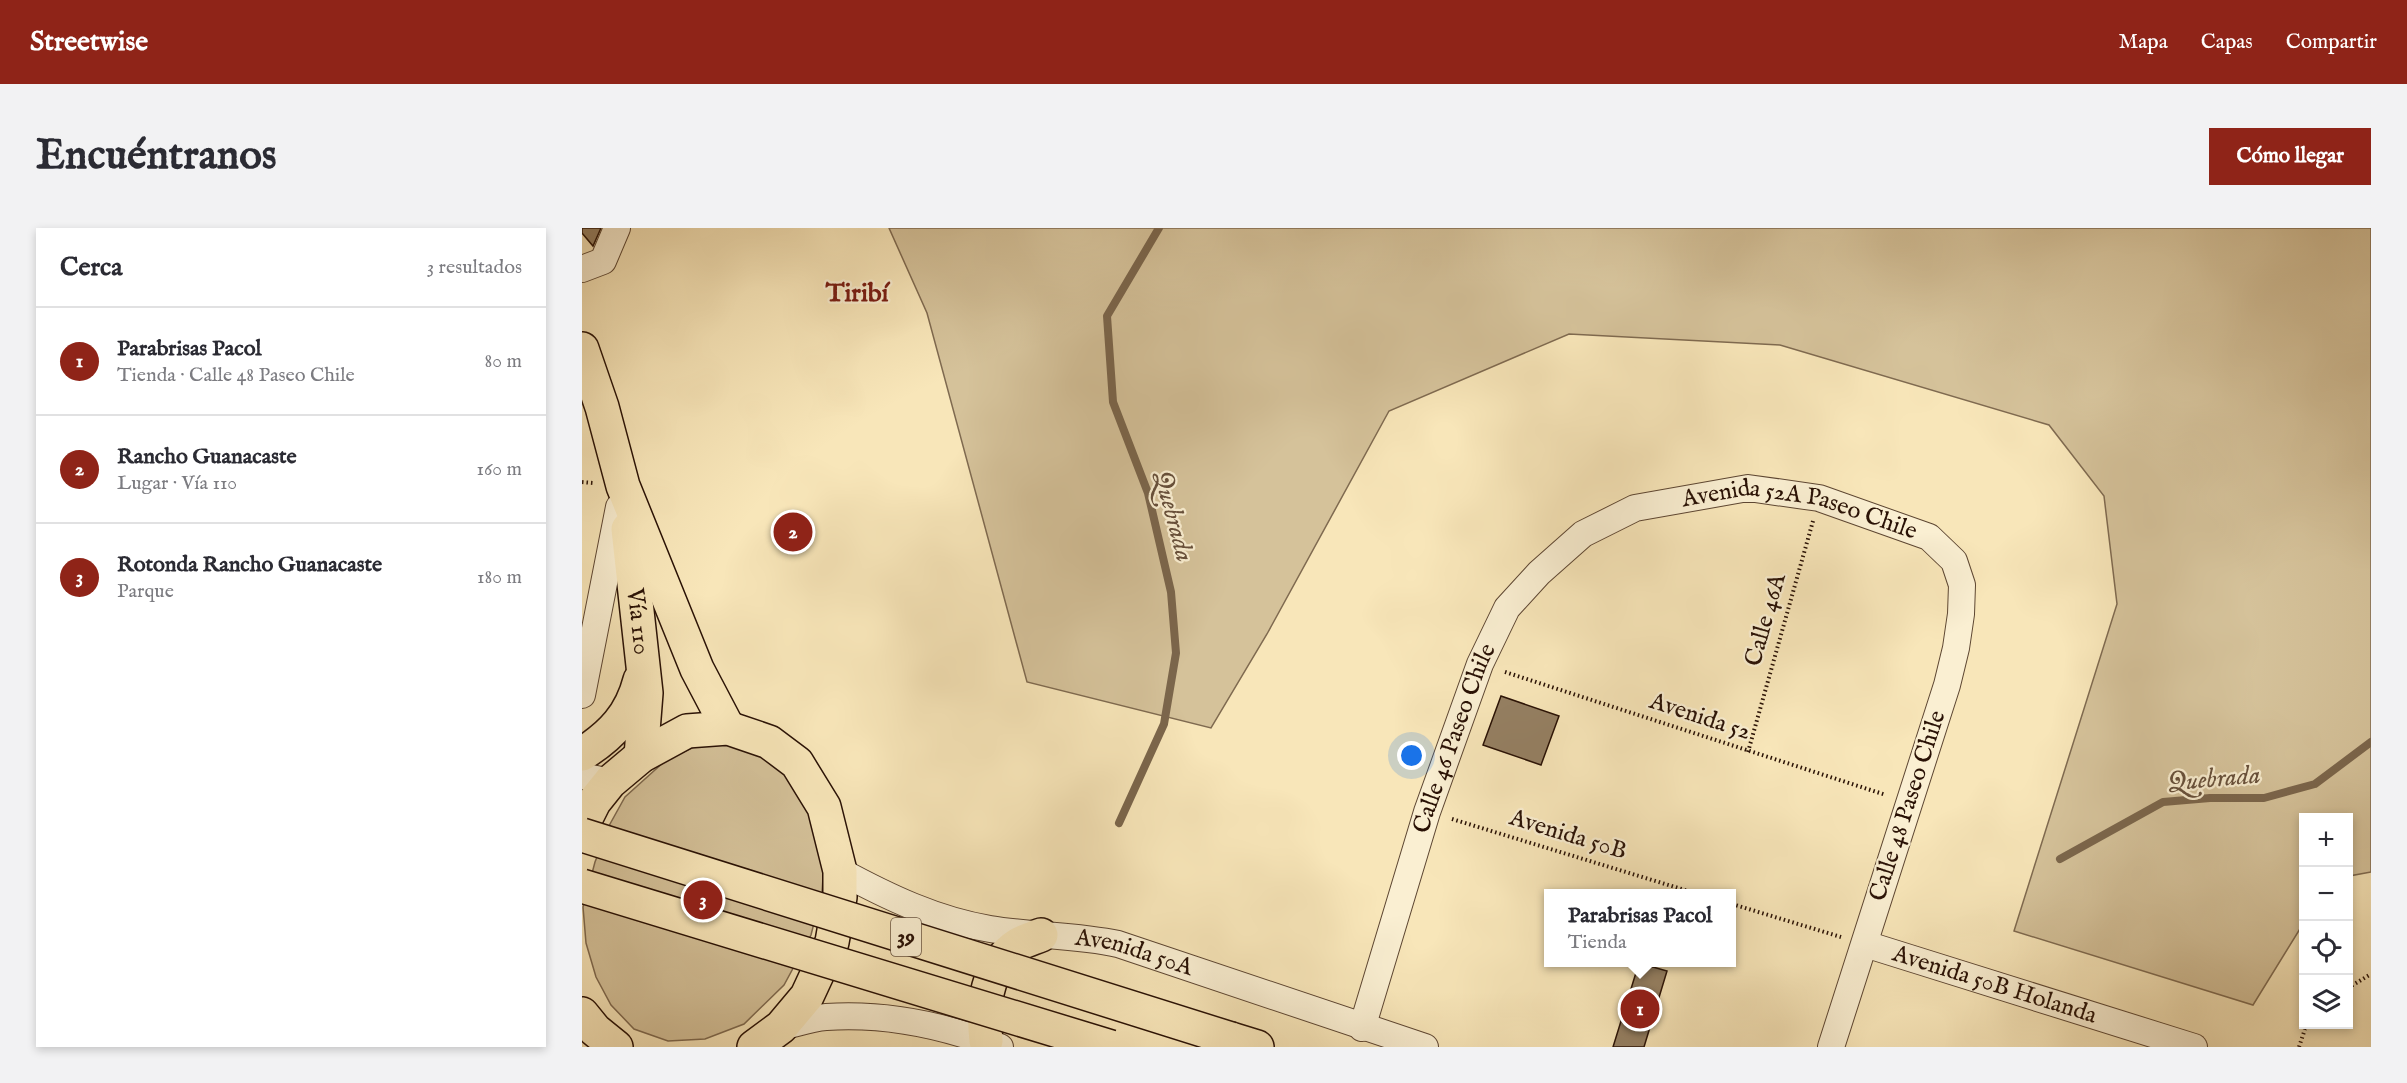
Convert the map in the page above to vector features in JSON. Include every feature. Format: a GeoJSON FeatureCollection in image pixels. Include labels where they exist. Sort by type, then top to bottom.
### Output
{"type":"FeatureCollection","features":[{"type":"Feature","properties":{"kind":"main road","name":"Vía 110"},"geometry":{"type":"LineString","coordinates":[[582,349],[602,407],[623,486],[697,669],[728,728]]}},
{"type":"Feature","properties":{"kind":"main road","name":"Vía 110"},"geometry":{"type":"LineString","coordinates":[[623,486],[646,693],[641,756]]}},
{"type":"Feature","properties":{"kind":"main road"},"geometry":{"type":"LineString","coordinates":[[582,754],[606,739],[628,713],[640,682],[642,648]]}},
{"type":"Feature","properties":{"kind":"main road"},"geometry":{"type":"LineString","coordinates":[[582,826],[594,802],[596,779],[687,731],[728,728],[769,742],[797,763],[824,807],[840,871],[840,897],[832,942],[807,996],[781,1027],[754,1047]]}},
{"type":"Feature","properties":{"kind":"main road","name":"39"},"geometry":{"type":"LineString","coordinates":[[582,835],[1244,1043]]}},
{"type":"Feature","properties":{"kind":"main road","name":"39"},"geometry":{"type":"LineString","coordinates":[[582,886],[1111,1047]]}},
{"type":"Feature","properties":{"kind":"main road"},"geometry":{"type":"LineString","coordinates":[[994,1044],[984,1020],[991,975],[1019,945],[1041,935]]}},
{"type":"Feature","properties":{"kind":"main road"},"geometry":{"type":"LineString","coordinates":[[583,1021],[616,1047]]}},
{"type":"Feature","properties":{"kind":"street"},"geometry":{"type":"LineString","coordinates":[[582,269],[603,261],[617,228]]}},
{"type":"Feature","properties":{"kind":"street"},"geometry":{"type":"LineString","coordinates":[[582,695],[623,486]]}},
{"type":"Feature","properties":{"kind":"street","name":"Avenida 52A Paseo Chile"},"geometry":{"type":"LineString","coordinates":[[1635,508],[1748,488],[1819,498],[1929,537],[1954,561]]}},
{"type":"Feature","properties":{"kind":"street","name":"Calle 46 Paseo Chile"},"geometry":{"type":"LineString","coordinates":[[1362,1028],[1427,812],[1480,664],[1507,608],[1539,573],[1583,534],[1635,508]]}},
{"type":"Feature","properties":{"kind":"street","name":"Calle 48 Paseo Chile"},"geometry":{"type":"LineString","coordinates":[[1831,1047],[1910,802],[1956,648],[1962,585],[1954,561]]}},
{"type":"Feature","properties":{"kind":"street","name":"Avenida 50A"},"geometry":{"type":"LineString","coordinates":[[840,871],[887,896],[937,915],[988,928],[1041,935],[1085,937],[1118,944],[1362,1028],[1425,1047]]}},
{"type":"Feature","properties":{"kind":"street","name":"Avenida 50B Holanda"},"geometry":{"type":"LineString","coordinates":[[1865,944],[2194,1047]]}},
{"type":"Feature","properties":{"kind":"street"},"geometry":{"type":"LineString","coordinates":[[781,1027],[824,1017],[870,1017],[920,1023],[994,1044]]}},
{"type":"Feature","properties":{"kind":"path","name":"Calle 46A"},"geometry":{"type":"LineString","coordinates":[[1748,752],[1819,498]]}},
{"type":"Feature","properties":{"kind":"path","name":"Avenida 52"},"geometry":{"type":"LineString","coordinates":[[1480,664],[1748,752],[1910,802]]}},
{"type":"Feature","properties":{"kind":"path","name":"Avenida 50B"},"geometry":{"type":"LineString","coordinates":[[1427,812],[1681,889]]}},
{"type":"Feature","properties":{"kind":"path"},"geometry":{"type":"LineString","coordinates":[[1736,905],[1865,944]]}},
{"type":"Feature","properties":{"kind":"path"},"geometry":{"type":"LineString","coordinates":[[2353,985],[2371,974]]}},
{"type":"Feature","properties":{"kind":"path"},"geometry":{"type":"LineString","coordinates":[[2299,1047],[2305,1029]]}},
{"type":"Feature","properties":{"kind":"shaded area"},"geometry":{"type":"Polygon","coordinates":[[[889,228],[2371,228],[2371,872],[2353,875],[2353,813],[2299,813],[2299,930],[2253,1005],[2014,931],[2117,604],[2104,496],[2049,425],[1780,345],[1569,334],[1389,411],[1267,634],[1211,728],[1027,682],[927,313],[889,228]]]}},
{"type":"Feature","properties":{"kind":"shaded area"},"geometry":{"type":"Polygon","coordinates":[[[726,744],[748,748],[779,765],[805,790],[824,864],[822,892],[811,935],[784,985],[744,1024],[705,1039],[668,1041],[634,1029],[611,1005],[596,977],[586,943],[583,907],[595,862],[610,824],[625,797],[666,760],[694,747],[726,744]]]}},
{"type":"Feature","properties":{"kind":"building"},"geometry":{"type":"Polygon","coordinates":[[[582,228],[601,228],[593,246],[582,233],[582,228]]]}},
{"type":"Feature","properties":{"kind":"building"},"geometry":{"type":"Polygon","coordinates":[[[1501,696],[1559,716],[1541,765],[1483,745],[1501,696]]]}},
{"type":"Feature","properties":{"kind":"building"},"geometry":{"type":"Polygon","coordinates":[[[1638,967],[1653,967],[1667,971],[1644,1047],[1613,1047],[1638,967]]]}},
{"type":"Feature","properties":{"kind":"waterway","name":"Quebrada"},"geometry":{"type":"LineString","coordinates":[[1119,823],[1164,724],[1176,653],[1171,592],[1148,493],[1113,402],[1107,316],[1159,228]]}},
{"type":"Feature","properties":{"kind":"waterway","name":"Quebrada"},"geometry":{"type":"LineString","coordinates":[[2060,859],[2163,802],[2210,798],[2264,798],[2315,784],[2371,742]]}},
{"type":"Feature","properties":{"kind":"place","name":"Rancho Guanacaste"},"geometry":{"type":"Point","coordinates":[793,532]}},
{"type":"Feature","properties":{"kind":"place","name":"Rotonda Rancho Guanacaste"},"geometry":{"type":"Point","coordinates":[703,900]}},
{"type":"Feature","properties":{"kind":"place","name":"Parabrisas Pacol"},"geometry":{"type":"Point","coordinates":[1640,1009]}},
{"type":"Feature","properties":{"kind":"district","name":"Tiribí"},"geometry":{"type":"Point","coordinates":[857,293]}}]}
